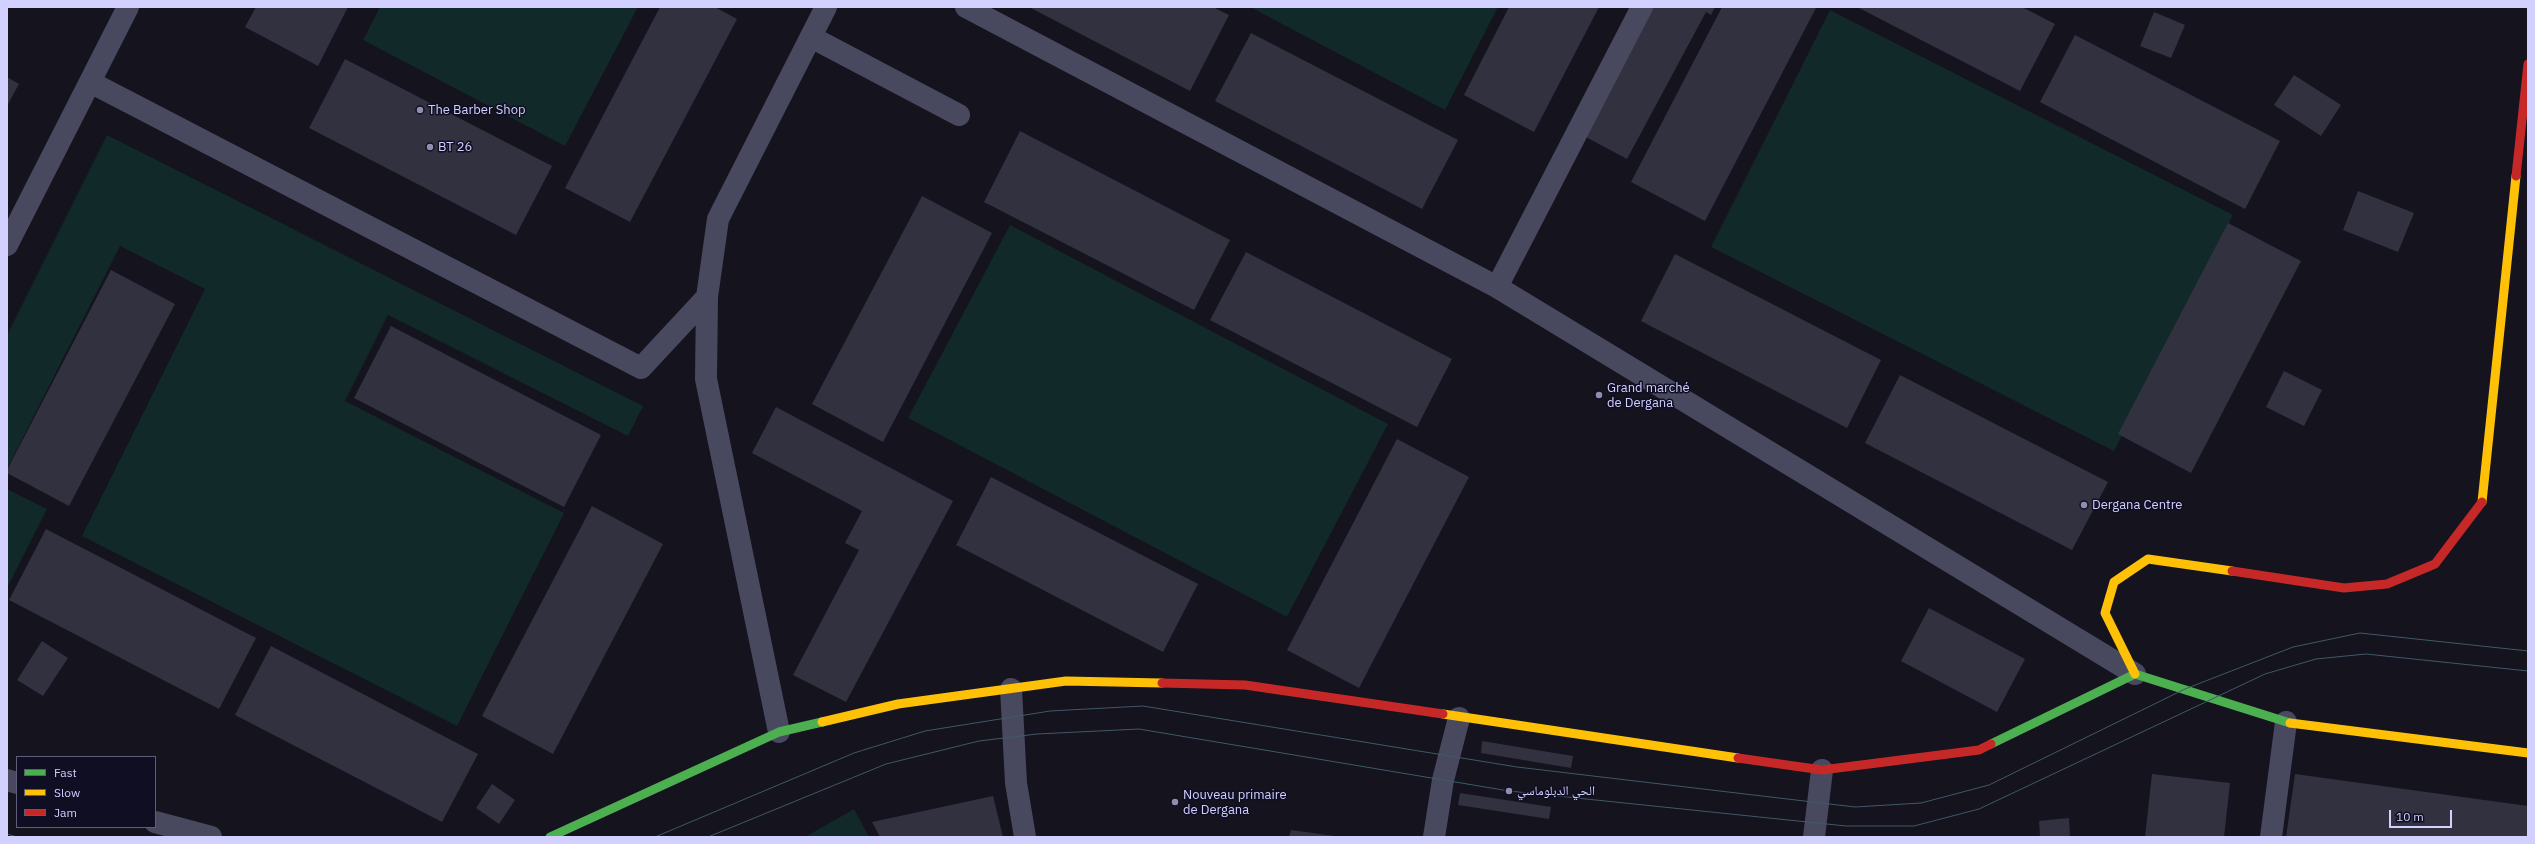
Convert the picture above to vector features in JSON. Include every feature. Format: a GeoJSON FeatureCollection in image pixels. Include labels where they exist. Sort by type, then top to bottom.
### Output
{"type":"FeatureCollection","features":[{"type":"Feature","properties":{"kind":"street"},"geometry":{"type":"LineString","coordinates":[[7,246],[128,7]]}},
{"type":"Feature","properties":{"kind":"street"},"geometry":{"type":"LineString","coordinates":[[779,732],[706,379],[707,297],[718,219],[826,7]]}},
{"type":"Feature","properties":{"kind":"street"},"geometry":{"type":"LineString","coordinates":[[966,7],[1497,287],[2135,674],[2286,722],[2528,753]]}},
{"type":"Feature","properties":{"kind":"street"},"geometry":{"type":"LineString","coordinates":[[1497,287],[1642,7]]}},
{"type":"Feature","properties":{"kind":"street"},"geometry":{"type":"LineString","coordinates":[[811,37],[959,115]]}},
{"type":"Feature","properties":{"kind":"street"},"geometry":{"type":"LineString","coordinates":[[2135,674],[2105,613],[2114,582],[2148,558],[2344,588],[2387,584],[2435,564],[2483,500],[2528,64]]}},
{"type":"Feature","properties":{"kind":"street"},"geometry":{"type":"LineString","coordinates":[[90,82],[641,368],[707,297]]}},
{"type":"Feature","properties":{"kind":"street"},"geometry":{"type":"LineString","coordinates":[[550,837],[779,732],[898,704],[1066,681],[1245,685],[1459,718],[1822,770],[1979,750],[2135,674]]}},
{"type":"Feature","properties":{"kind":"street"},"geometry":{"type":"LineString","coordinates":[[1011,689],[1016,783],[1025,837]]}},
{"type":"Feature","properties":{"kind":"street"},"geometry":{"type":"LineString","coordinates":[[1434,837],[1444,780],[1459,718]]}},
{"type":"Feature","properties":{"kind":"street"},"geometry":{"type":"LineString","coordinates":[[2270,837],[2286,722]]}},
{"type":"Feature","properties":{"kind":"street"},"geometry":{"type":"LineString","coordinates":[[1814,837],[1822,770]]}},
{"type":"Feature","properties":{"kind":"street"},"geometry":{"type":"LineString","coordinates":[[156,822],[211,837]]}},
{"type":"Feature","properties":{"kind":"green space"},"geometry":{"type":"Polygon","coordinates":[[[380,7],[638,7],[565,146],[363,40],[380,7]]]}},
{"type":"Feature","properties":{"kind":"green space"},"geometry":{"type":"Polygon","coordinates":[[[1250,7],[1498,7],[1445,110],[1250,7]]]}},
{"type":"Feature","properties":{"kind":"green space"},"geometry":{"type":"Polygon","coordinates":[[[1830,10],[2233,215],[2114,451],[1711,247],[1830,10]]]}},
{"type":"Feature","properties":{"kind":"green space"},"geometry":{"type":"Polygon","coordinates":[[[107,135],[643,406],[628,436],[388,315],[345,401],[564,513],[457,726],[82,536],[205,289],[120,246],[7,469],[7,335],[107,135]]]}},
{"type":"Feature","properties":{"kind":"green space"},"geometry":{"type":"Polygon","coordinates":[[[1010,225],[1388,424],[1287,617],[908,418],[1010,225]]]}},
{"type":"Feature","properties":{"kind":"green space"},"geometry":{"type":"Polygon","coordinates":[[[7,489],[47,509],[7,588],[7,489]]]}},
{"type":"Feature","properties":{"kind":"green space"},"geometry":{"type":"Polygon","coordinates":[[[854,809],[869,837],[805,837],[854,809]]]}},
{"type":"Feature","properties":{"kind":"building"},"geometry":{"type":"Polygon","coordinates":[[[256,7],[348,7],[318,66],[245,27],[256,7]]]}},
{"type":"Feature","properties":{"kind":"building"},"geometry":{"type":"Polygon","coordinates":[[[660,7],[715,7],[737,19],[630,222],[565,188],[660,7]]]}},
{"type":"Feature","properties":{"kind":"building"},"geometry":{"type":"Polygon","coordinates":[[[1029,7],[1213,7],[1229,15],[1190,91],[1029,7]]]}},
{"type":"Feature","properties":{"kind":"building"},"geometry":{"type":"Polygon","coordinates":[[[1509,7],[1599,7],[1534,132],[1464,95],[1509,7]]]}},
{"type":"Feature","properties":{"kind":"building"},"geometry":{"type":"Polygon","coordinates":[[[1651,7],[1715,7],[1711,15],[1706,12],[1627,159],[1584,136],[1651,7]]]}},
{"type":"Feature","properties":{"kind":"building"},"geometry":{"type":"Polygon","coordinates":[[[1722,7],[1816,8],[1705,221],[1631,182],[1722,7]]]}},
{"type":"Feature","properties":{"kind":"building"},"geometry":{"type":"Polygon","coordinates":[[[1857,7],[2022,7],[2055,24],[2020,91],[1857,7]]]}},
{"type":"Feature","properties":{"kind":"building"},"geometry":{"type":"Polygon","coordinates":[[[2154,12],[2185,25],[2171,58],[2140,46],[2154,12]]]}},
{"type":"Feature","properties":{"kind":"building"},"geometry":{"type":"Polygon","coordinates":[[[1251,33],[1458,140],[1422,209],[1215,101],[1251,33]]]}},
{"type":"Feature","properties":{"kind":"building"},"geometry":{"type":"Polygon","coordinates":[[[2075,35],[2280,141],[2245,209],[2040,102],[2075,35]]]}},
{"type":"Feature","properties":{"kind":"building","name":"BT 26"},"geometry":{"type":"Polygon","coordinates":[[[345,59],[552,166],[516,235],[309,128],[345,59]]]}},
{"type":"Feature","properties":{"kind":"building"},"geometry":{"type":"Polygon","coordinates":[[[2294,75],[2341,105],[2321,136],[2274,105],[2294,75]]]}},
{"type":"Feature","properties":{"kind":"building"},"geometry":{"type":"Polygon","coordinates":[[[7,77],[19,84],[7,106],[7,77]]]}},
{"type":"Feature","properties":{"kind":"building"},"geometry":{"type":"Polygon","coordinates":[[[1020,131],[1230,240],[1194,310],[984,202],[1020,131]]]}},
{"type":"Feature","properties":{"kind":"building"},"geometry":{"type":"Polygon","coordinates":[[[2358,191],[2414,213],[2398,252],[2343,230],[2358,191]]]}},
{"type":"Feature","properties":{"kind":"building"},"geometry":{"type":"Polygon","coordinates":[[[922,196],[992,233],[883,442],[812,404],[922,196]]]}},
{"type":"Feature","properties":{"kind":"building"},"geometry":{"type":"Polygon","coordinates":[[[2228,223],[2301,261],[2191,473],[2118,434],[2228,223]]]}},
{"type":"Feature","properties":{"kind":"building"},"geometry":{"type":"Polygon","coordinates":[[[1246,252],[1452,359],[1417,427],[1210,320],[1246,252]]]}},
{"type":"Feature","properties":{"kind":"building"},"geometry":{"type":"Polygon","coordinates":[[[1675,254],[1881,360],[1847,428],[1641,321],[1675,254]]]}},
{"type":"Feature","properties":{"kind":"building"},"geometry":{"type":"Polygon","coordinates":[[[111,270],[175,304],[69,506],[7,473],[7,470],[111,270]]]}},
{"type":"Feature","properties":{"kind":"building"},"geometry":{"type":"Polygon","coordinates":[[[391,326],[601,435],[564,507],[354,398],[391,326]]]}},
{"type":"Feature","properties":{"kind":"building"},"geometry":{"type":"Polygon","coordinates":[[[2284,371],[2322,390],[2304,426],[2266,407],[2284,371]]]}},
{"type":"Feature","properties":{"kind":"building"},"geometry":{"type":"Polygon","coordinates":[[[1900,375],[2108,482],[2072,550],[1865,443],[1900,375]]]}},
{"type":"Feature","properties":{"kind":"building"},"geometry":{"type":"Polygon","coordinates":[[[776,407],[953,501],[846,702],[793,675],[859,550],[845,543],[862,511],[752,453],[776,407]]]}},
{"type":"Feature","properties":{"kind":"building"},"geometry":{"type":"Polygon","coordinates":[[[1397,439],[1469,477],[1359,688],[1287,650],[1397,439]]]}},
{"type":"Feature","properties":{"kind":"building"},"geometry":{"type":"Polygon","coordinates":[[[991,477],[1198,584],[1163,652],[956,545],[991,477]]]}},
{"type":"Feature","properties":{"kind":"building"},"geometry":{"type":"Polygon","coordinates":[[[592,506],[663,544],[553,754],[482,716],[592,506]]]}},
{"type":"Feature","properties":{"kind":"building"},"geometry":{"type":"Polygon","coordinates":[[[46,529],[256,638],[219,709],[9,600],[46,529]]]}},
{"type":"Feature","properties":{"kind":"building"},"geometry":{"type":"Polygon","coordinates":[[[1929,608],[2025,659],[1997,712],[1901,661],[1929,608]]]}},
{"type":"Feature","properties":{"kind":"building"},"geometry":{"type":"Polygon","coordinates":[[[42,641],[68,658],[43,696],[17,680],[42,641]]]}},
{"type":"Feature","properties":{"kind":"building"},"geometry":{"type":"Polygon","coordinates":[[[271,646],[478,754],[442,822],[235,715],[271,646]]]}},
{"type":"Feature","properties":{"kind":"building"},"geometry":{"type":"Polygon","coordinates":[[[1482,741],[1573,756],[1571,768],[1481,753],[1482,741]]]}},
{"type":"Feature","properties":{"kind":"building"},"geometry":{"type":"Polygon","coordinates":[[[2152,774],[2230,783],[2224,837],[2145,837],[2152,774]]]}},
{"type":"Feature","properties":{"kind":"building"},"geometry":{"type":"Polygon","coordinates":[[[2295,774],[2528,806],[2528,837],[2286,837],[2295,774]]]}},
{"type":"Feature","properties":{"kind":"building"},"geometry":{"type":"Polygon","coordinates":[[[492,784],[515,800],[499,824],[476,808],[492,784]]]}},
{"type":"Feature","properties":{"kind":"building"},"geometry":{"type":"Polygon","coordinates":[[[1460,793],[1551,807],[1549,819],[1458,805],[1460,793]]]}},
{"type":"Feature","properties":{"kind":"building"},"geometry":{"type":"Polygon","coordinates":[[[993,796],[1003,837],[880,837],[872,822],[993,796]]]}},
{"type":"Feature","properties":{"kind":"building"},"geometry":{"type":"Polygon","coordinates":[[[2069,818],[2070,837],[2040,837],[2039,821],[2069,818]]]}},
{"type":"Feature","properties":{"kind":"building"},"geometry":{"type":"Polygon","coordinates":[[[1291,830],[1334,836],[1334,837],[1289,837],[1291,830]]]}},
{"type":"Feature","properties":{"kind":"tram line"},"geometry":{"type":"LineString","coordinates":[[655,837],[854,753],[925,731],[1050,711],[1143,706],[1517,767],[1855,807],[1921,803],[1989,785],[2185,689],[2293,647],[2360,633],[2528,651]]}},
{"type":"Feature","properties":{"kind":"tram line"},"geometry":{"type":"LineString","coordinates":[[708,837],[886,764],[979,741],[1037,734],[1139,729],[1509,791],[1846,826],[1914,826],[1979,809],[2265,674],[2316,659],[2366,654],[2528,671]]}},
{"type":"Feature","properties":{"kind":"tram line"},"geometry":{"type":"LineString","coordinates":[[7,834],[17,837]]}},
{"type":"Feature","properties":{"kind":"traffic: fast"},"geometry":{"type":"LineString","coordinates":[[1991,744],[2135,674],[2290,723]]}},
{"type":"Feature","properties":{"kind":"traffic: fast"},"geometry":{"type":"LineString","coordinates":[[550,837],[779,732],[822,722]]}},
{"type":"Feature","properties":{"kind":"traffic: slow"},"geometry":{"type":"LineString","coordinates":[[2482,502],[2516,176]]}},
{"type":"Feature","properties":{"kind":"traffic: slow"},"geometry":{"type":"LineString","coordinates":[[2135,674],[2105,613],[2114,582],[2148,559],[2232,571]]}},
{"type":"Feature","properties":{"kind":"traffic: slow"},"geometry":{"type":"LineString","coordinates":[[822,722],[898,704],[1066,681],[1162,683]]}},
{"type":"Feature","properties":{"kind":"traffic: slow"},"geometry":{"type":"LineString","coordinates":[[1443,714],[1738,758]]}},
{"type":"Feature","properties":{"kind":"traffic: slow"},"geometry":{"type":"LineString","coordinates":[[2290,723],[2528,753]]}},
{"type":"Feature","properties":{"kind":"traffic: jam"},"geometry":{"type":"LineString","coordinates":[[2516,176],[2528,64]]}},
{"type":"Feature","properties":{"kind":"traffic: jam"},"geometry":{"type":"LineString","coordinates":[[2232,571],[2344,588],[2387,584],[2435,564],[2482,502]]}},
{"type":"Feature","properties":{"kind":"traffic: jam"},"geometry":{"type":"LineString","coordinates":[[1162,683],[1245,685],[1443,714]]}},
{"type":"Feature","properties":{"kind":"traffic: jam"},"geometry":{"type":"LineString","coordinates":[[1738,758],[1822,770],[1979,750],[1991,744]]}},
{"type":"Feature","properties":{"kind":"place","name":"The Barber Shop"},"geometry":{"type":"Point","coordinates":[420,110]}},
{"type":"Feature","properties":{"kind":"place","name":"BT 26"},"geometry":{"type":"Point","coordinates":[430,147]}},
{"type":"Feature","properties":{"kind":"place","name":"Grand marché de Dergana"},"geometry":{"type":"Point","coordinates":[1599,395]}},
{"type":"Feature","properties":{"kind":"place","name":"Dergana Centre"},"geometry":{"type":"Point","coordinates":[2084,505]}},
{"type":"Feature","properties":{"kind":"place","name":"الحي الدبلوماسي"},"geometry":{"type":"Point","coordinates":[1509,791]}},
{"type":"Feature","properties":{"kind":"place","name":"Nouveau primaire de Dergana"},"geometry":{"type":"Point","coordinates":[1175,802]}}]}
